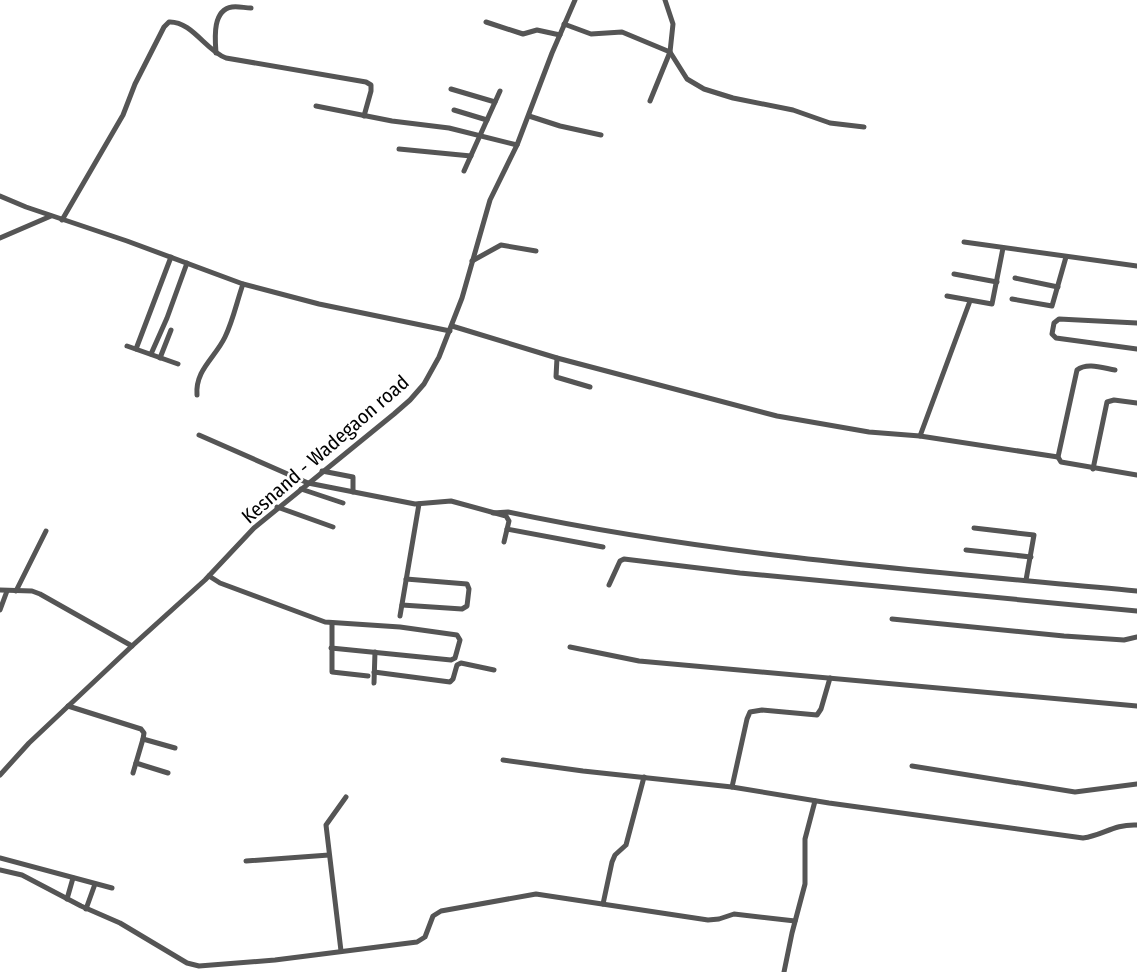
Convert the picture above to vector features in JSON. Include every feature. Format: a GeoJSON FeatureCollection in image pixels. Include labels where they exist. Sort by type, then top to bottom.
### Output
{"type":"FeatureCollection","features":[{"type":"Feature","properties":{"kind":"street","name":"Kesnand - Wadegaon road"},"geometry":{"type":"LineString","coordinates":[[0,775],[68,706],[209,576],[254,528],[410,400],[431,372],[462,298],[490,200],[517,145],[575,0]]}},
{"type":"Feature","properties":{"kind":"street"},"geometry":{"type":"LineString","coordinates":[[650,101],[670,52],[673,24],[665,0]]}},
{"type":"Feature","properties":{"kind":"street"},"geometry":{"type":"LineString","coordinates":[[216,53],[216,25],[222,13],[232,7],[251,8]]}},
{"type":"Feature","properties":{"kind":"street"},"geometry":{"type":"LineString","coordinates":[[62,220],[123,115],[135,84],[166,24],[175,22],[216,53],[232,60],[366,82],[370,85],[371,91],[364,116]]}},
{"type":"Feature","properties":{"kind":"street"},"geometry":{"type":"LineString","coordinates":[[486,22],[523,34],[537,30],[560,35]]}},
{"type":"Feature","properties":{"kind":"street"},"geometry":{"type":"LineString","coordinates":[[564,24],[591,34],[622,32],[670,52],[687,79],[704,89],[729,97],[794,110],[830,123],[864,127]]}},
{"type":"Feature","properties":{"kind":"street"},"geometry":{"type":"LineString","coordinates":[[451,89],[495,102]]}},
{"type":"Feature","properties":{"kind":"street"},"geometry":{"type":"LineString","coordinates":[[464,171],[500,92]]}},
{"type":"Feature","properties":{"kind":"street"},"geometry":{"type":"LineString","coordinates":[[316,106],[364,116],[448,128],[517,145]]}},
{"type":"Feature","properties":{"kind":"street"},"geometry":{"type":"LineString","coordinates":[[454,110],[487,120]]}},
{"type":"Feature","properties":{"kind":"street"},"geometry":{"type":"LineString","coordinates":[[529,116],[601,135]]}},
{"type":"Feature","properties":{"kind":"street"},"geometry":{"type":"LineString","coordinates":[[399,149],[471,156]]}},
{"type":"Feature","properties":{"kind":"street"},"geometry":{"type":"LineString","coordinates":[[0,196],[243,284],[319,304],[451,328],[777,416],[869,432],[920,436],[1058,458],[1061,462],[1137,476]]}},
{"type":"Feature","properties":{"kind":"street"},"geometry":{"type":"LineString","coordinates":[[0,238],[51,216]]}},
{"type":"Feature","properties":{"kind":"street"},"geometry":{"type":"LineString","coordinates":[[964,242],[1137,266]]}},
{"type":"Feature","properties":{"kind":"street"},"geometry":{"type":"LineString","coordinates":[[472,261],[501,245],[536,252]]}},
{"type":"Feature","properties":{"kind":"street"},"geometry":{"type":"LineString","coordinates":[[947,296],[992,304],[1003,248]]}},
{"type":"Feature","properties":{"kind":"street"},"geometry":{"type":"LineString","coordinates":[[136,350],[171,257]]}},
{"type":"Feature","properties":{"kind":"street"},"geometry":{"type":"LineString","coordinates":[[1012,299],[1050,306],[1053,304],[1066,257]]}},
{"type":"Feature","properties":{"kind":"street"},"geometry":{"type":"LineString","coordinates":[[151,354],[187,263]]}},
{"type":"Feature","properties":{"kind":"street"},"geometry":{"type":"LineString","coordinates":[[954,274],[997,282]]}},
{"type":"Feature","properties":{"kind":"street"},"geometry":{"type":"LineString","coordinates":[[1015,278],[1058,287]]}},
{"type":"Feature","properties":{"kind":"street"},"geometry":{"type":"LineString","coordinates":[[197,395],[197,384],[202,371],[226,337],[243,284]]}},
{"type":"Feature","properties":{"kind":"street"},"geometry":{"type":"LineString","coordinates":[[920,436],[970,301]]}},
{"type":"Feature","properties":{"kind":"street"},"geometry":{"type":"LineString","coordinates":[[1137,323],[1059,319],[1054,322],[1052,334],[1056,338],[1137,349]]}},
{"type":"Feature","properties":{"kind":"street"},"geometry":{"type":"LineString","coordinates":[[160,357],[171,330]]}},
{"type":"Feature","properties":{"kind":"street"},"geometry":{"type":"LineString","coordinates":[[127,346],[178,364]]}},
{"type":"Feature","properties":{"kind":"street"},"geometry":{"type":"LineString","coordinates":[[556,358],[557,378],[590,387]]}},
{"type":"Feature","properties":{"kind":"street"},"geometry":{"type":"LineString","coordinates":[[1058,458],[1077,370],[1084,366],[1115,370]]}},
{"type":"Feature","properties":{"kind":"street"},"geometry":{"type":"LineString","coordinates":[[1093,469],[1107,402],[1114,400],[1137,404]]}},
{"type":"Feature","properties":{"kind":"street"},"geometry":{"type":"LineString","coordinates":[[199,435],[308,483],[419,504],[451,501],[508,517],[504,542]]}},
{"type":"Feature","properties":{"kind":"street"},"geometry":{"type":"LineString","coordinates":[[322,471],[353,477],[353,492]]}},
{"type":"Feature","properties":{"kind":"street"},"geometry":{"type":"LineString","coordinates":[[301,489],[343,503]]}},
{"type":"Feature","properties":{"kind":"street"},"geometry":{"type":"LineString","coordinates":[[400,616],[419,504]]}},
{"type":"Feature","properties":{"kind":"street"},"geometry":{"type":"LineString","coordinates":[[278,507],[333,527]]}},
{"type":"Feature","properties":{"kind":"street"},"geometry":{"type":"LineString","coordinates":[[494,513],[504,511],[620,535],[710,548],[1137,591]]}},
{"type":"Feature","properties":{"kind":"street"},"geometry":{"type":"LineString","coordinates":[[974,528],[1034,535],[1026,580]]}},
{"type":"Feature","properties":{"kind":"street"},"geometry":{"type":"LineString","coordinates":[[507,529],[603,547]]}},
{"type":"Feature","properties":{"kind":"street"},"geometry":{"type":"LineString","coordinates":[[16,591],[46,531]]}},
{"type":"Feature","properties":{"kind":"street"},"geometry":{"type":"LineString","coordinates":[[966,550],[1031,557]]}},
{"type":"Feature","properties":{"kind":"street"},"geometry":{"type":"LineString","coordinates":[[609,585],[620,561],[624,559],[740,573],[1137,611]]}},
{"type":"Feature","properties":{"kind":"street"},"geometry":{"type":"LineString","coordinates":[[209,576],[220,583],[312,618],[332,623],[400,627],[457,635],[460,640],[454,659]]}},
{"type":"Feature","properties":{"kind":"street"},"geometry":{"type":"LineString","coordinates":[[402,605],[462,609],[467,606],[469,589],[467,584],[406,579]]}},
{"type":"Feature","properties":{"kind":"street"},"geometry":{"type":"LineString","coordinates":[[0,590],[32,591],[40,594],[132,646]]}},
{"type":"Feature","properties":{"kind":"street"},"geometry":{"type":"LineString","coordinates":[[0,610],[7,591]]}},
{"type":"Feature","properties":{"kind":"street"},"geometry":{"type":"LineString","coordinates":[[892,619],[1064,636],[1124,640],[1137,637]]}},
{"type":"Feature","properties":{"kind":"street"},"geometry":{"type":"LineString","coordinates":[[332,623],[332,672],[368,676]]}},
{"type":"Feature","properties":{"kind":"street"},"geometry":{"type":"LineString","coordinates":[[570,647],[639,661],[1137,706]]}},
{"type":"Feature","properties":{"kind":"street"},"geometry":{"type":"LineString","coordinates":[[331,648],[454,659],[459,664],[494,670]]}},
{"type":"Feature","properties":{"kind":"street"},"geometry":{"type":"LineString","coordinates":[[374,683],[375,652]]}},
{"type":"Feature","properties":{"kind":"street"},"geometry":{"type":"LineString","coordinates":[[374,672],[450,682],[459,664]]}},
{"type":"Feature","properties":{"kind":"street"},"geometry":{"type":"LineString","coordinates":[[732,787],[750,712],[762,710],[817,715],[830,678]]}},
{"type":"Feature","properties":{"kind":"street"},"geometry":{"type":"LineString","coordinates":[[68,706],[141,729],[144,733],[143,739],[133,773]]}},
{"type":"Feature","properties":{"kind":"street"},"geometry":{"type":"LineString","coordinates":[[143,739],[175,748]]}},
{"type":"Feature","properties":{"kind":"street"},"geometry":{"type":"LineString","coordinates":[[503,760],[732,787],[815,801],[1083,838],[1092,837],[1119,825],[1137,825]]}},
{"type":"Feature","properties":{"kind":"street"},"geometry":{"type":"LineString","coordinates":[[136,763],[168,773]]}},
{"type":"Feature","properties":{"kind":"street"},"geometry":{"type":"LineString","coordinates":[[912,766],[1075,792],[1137,784]]}},
{"type":"Feature","properties":{"kind":"street"},"geometry":{"type":"LineString","coordinates":[[603,904],[612,862],[615,855],[626,845],[644,777]]}},
{"type":"Feature","properties":{"kind":"street"},"geometry":{"type":"LineString","coordinates":[[341,951],[326,825],[346,797]]}},
{"type":"Feature","properties":{"kind":"street"},"geometry":{"type":"LineString","coordinates":[[784,972],[805,884],[805,839],[815,801]]}},
{"type":"Feature","properties":{"kind":"street"},"geometry":{"type":"LineString","coordinates":[[246,861],[329,855]]}},
{"type":"Feature","properties":{"kind":"street"},"geometry":{"type":"LineString","coordinates":[[0,858],[112,888]]}},
{"type":"Feature","properties":{"kind":"street"},"geometry":{"type":"LineString","coordinates":[[19,874],[21,864]]}},
{"type":"Feature","properties":{"kind":"street"},"geometry":{"type":"LineString","coordinates":[[0,870],[19,874],[86,909],[120,923],[192,965],[275,960],[417,942],[425,937],[433,916],[441,911],[530,894],[708,920],[734,914],[795,921]]}},
{"type":"Feature","properties":{"kind":"street"},"geometry":{"type":"LineString","coordinates":[[67,899],[73,878]]}},
{"type":"Feature","properties":{"kind":"street"},"geometry":{"type":"LineString","coordinates":[[86,909],[95,884]]}},
{"type":"Feature","properties":{"kind":"street"},"geometry":{"type":"LineString","coordinates":[[187,972],[192,965]]}}]}
